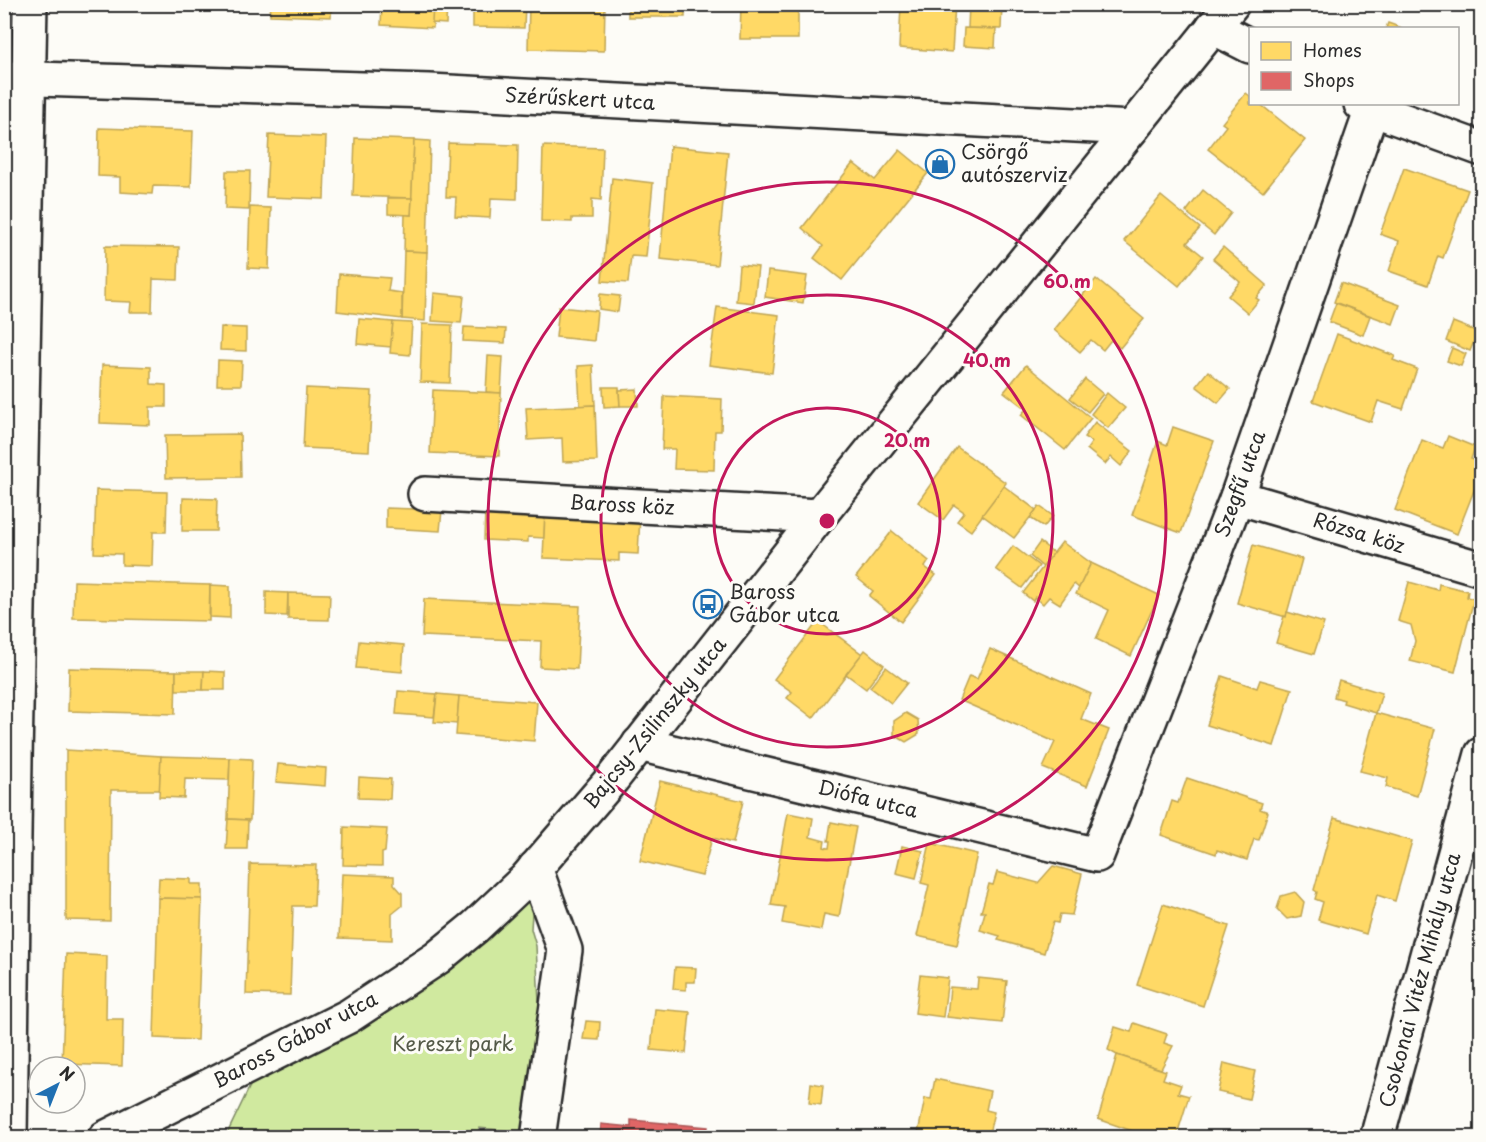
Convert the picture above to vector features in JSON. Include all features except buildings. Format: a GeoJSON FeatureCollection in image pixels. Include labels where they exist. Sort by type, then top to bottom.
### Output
{"type":"FeatureCollection","features":[{"type":"Feature","properties":{"kind":"street"},"geometry":{"type":"LineString","coordinates":[[10,1137],[10,761],[16,78],[30,4]]}},
{"type":"Feature","properties":{"kind":"street"},"geometry":{"type":"LineString","coordinates":[[1222,16],[1249,44]]}},
{"type":"Feature","properties":{"kind":"street","name":"Bajcsy-Zsilinszky utca"},"geometry":{"type":"LineString","coordinates":[[475,927],[535,868],[613,778],[819,516],[1222,16]]}},
{"type":"Feature","properties":{"kind":"street","name":"Szérűskert utca"},"geometry":{"type":"LineString","coordinates":[[16,78],[430,91],[1132,128]]}},
{"type":"Feature","properties":{"kind":"street","name":"Szegfű utca"},"geometry":{"type":"LineString","coordinates":[[1097,855],[1237,497],[1366,106],[1482,149]]}},
{"type":"Feature","properties":{"kind":"street","name":"Baross köz"},"geometry":{"type":"LineString","coordinates":[[425,494],[819,516]]}},
{"type":"Feature","properties":{"kind":"street","name":"Rózsa köz"},"geometry":{"type":"LineString","coordinates":[[1237,497],[1482,569]]}},
{"type":"Feature","properties":{"kind":"street","name":"Diófa utca"},"geometry":{"type":"LineString","coordinates":[[639,744],[1097,855]]}},
{"type":"Feature","properties":{"kind":"street","name":"Csokonai Vitéz Mihály utca"},"geometry":{"type":"LineString","coordinates":[[1377,1137],[1482,754]]}},
{"type":"Feature","properties":{"kind":"street"},"geometry":{"type":"LineString","coordinates":[[535,868],[565,950],[538,1137]]}},
{"type":"Feature","properties":{"kind":"street","name":"Baross Gábor utca"},"geometry":{"type":"LineString","coordinates":[[105,1137],[349,1016],[436,958],[475,927]]}},
{"type":"Feature","properties":{"kind":"green space","name":"Kereszt park"},"geometry":{"type":"Polygon","coordinates":[[[535,868],[531,929],[536,946],[544,1096],[538,1134],[479,1128],[478,1138],[225,1138],[263,1059],[475,927],[535,868]]]}},
{"type":"Feature","properties":{"kind":"place","name":"Csörgő autószerviz"},"geometry":{"type":"Point","coordinates":[940,164]}},
{"type":"Feature","properties":{"kind":"place","name":"Baross Gábor utca"},"geometry":{"type":"Point","coordinates":[708,604]}}]}
